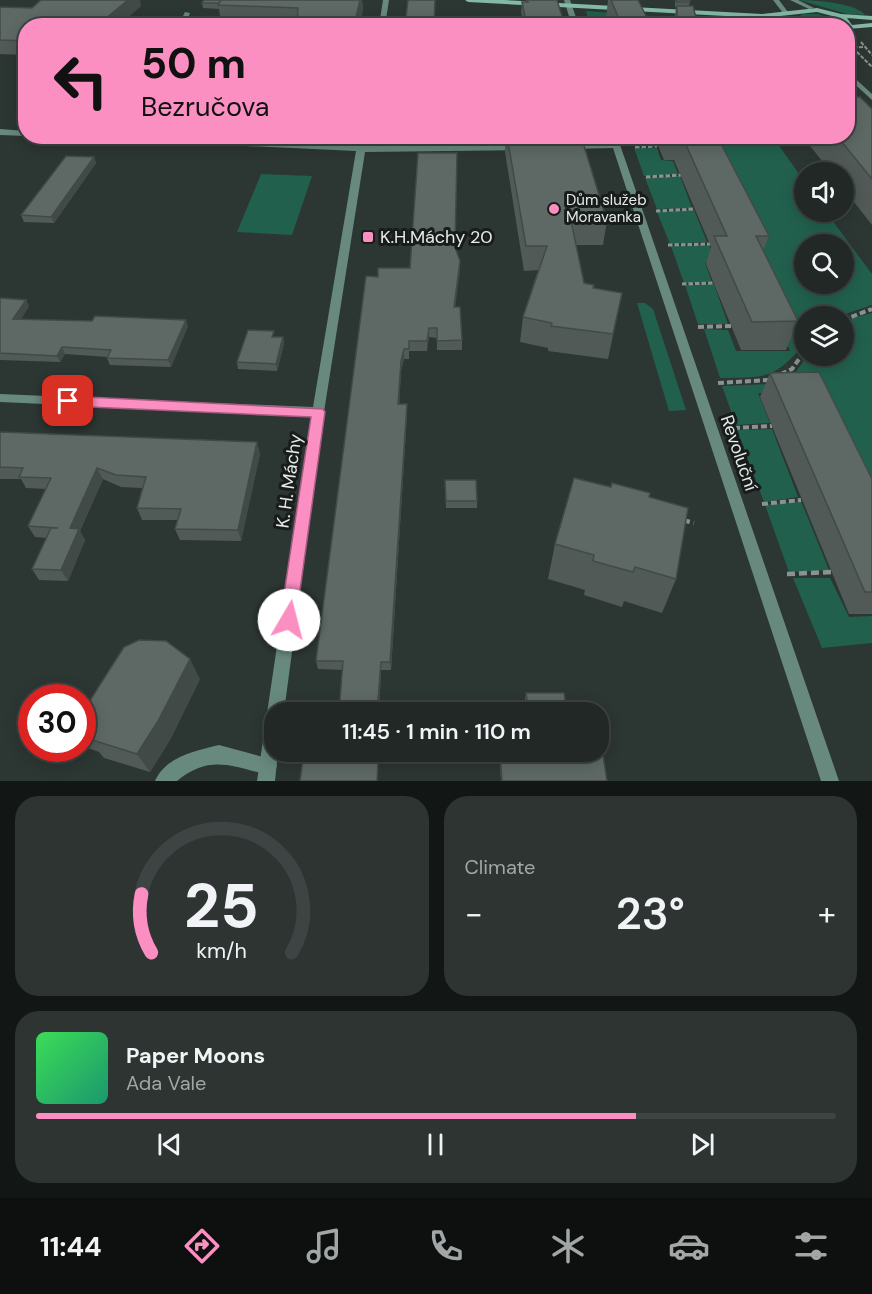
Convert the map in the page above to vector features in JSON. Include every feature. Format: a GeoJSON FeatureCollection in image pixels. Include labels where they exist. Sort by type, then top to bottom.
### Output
{"type":"FeatureCollection","features":[{"type":"Feature","properties":{"kind":"main road"},"geometry":{"type":"LineString","coordinates":[[468,0],[568,2],[721,18]]}},
{"type":"Feature","properties":{"kind":"main road"},"geometry":{"type":"LineString","coordinates":[[670,12],[783,13],[811,8],[839,15],[872,18]]}},
{"type":"Feature","properties":{"kind":"main road"},"geometry":{"type":"LineString","coordinates":[[782,18],[783,13]]}},
{"type":"Feature","properties":{"kind":"main road"},"geometry":{"type":"LineString","coordinates":[[839,15],[844,18]]}},
{"type":"Feature","properties":{"kind":"main road"},"geometry":{"type":"LineString","coordinates":[[855,27],[872,25]]}},
{"type":"Feature","properties":{"kind":"street"},"geometry":{"type":"LineString","coordinates":[[383,18],[386,0]]}},
{"type":"Feature","properties":{"kind":"street"},"geometry":{"type":"LineString","coordinates":[[776,0],[783,13]]}},
{"type":"Feature","properties":{"kind":"street"},"geometry":{"type":"LineString","coordinates":[[793,0],[811,8]]}},
{"type":"Feature","properties":{"kind":"street"},"geometry":{"type":"LineString","coordinates":[[568,2],[573,18]]}},
{"type":"Feature","properties":{"kind":"street"},"geometry":{"type":"LineString","coordinates":[[185,18],[187,13]]}},
{"type":"Feature","properties":{"kind":"street"},"geometry":{"type":"LineString","coordinates":[[855,78],[858,84]]}},
{"type":"Feature","properties":{"kind":"street"},"geometry":{"type":"LineString","coordinates":[[855,81],[872,98]]}},
{"type":"Feature","properties":{"kind":"street"},"geometry":{"type":"LineString","coordinates":[[0,132],[18,133]]}},
{"type":"Feature","properties":{"kind":"street","name":"K. H. Máchy"},"geometry":{"type":"LineString","coordinates":[[277,702],[318,412],[362,144]]}},
{"type":"Feature","properties":{"kind":"street"},"geometry":{"type":"LineString","coordinates":[[405,144],[535,147]]}},
{"type":"Feature","properties":{"kind":"street"},"geometry":{"type":"LineString","coordinates":[[558,146],[581,144]]}},
{"type":"Feature","properties":{"kind":"street","name":"Revoluční"},"geometry":{"type":"LineString","coordinates":[[616,144],[830,781]]}},
{"type":"Feature","properties":{"kind":"street"},"geometry":{"type":"LineString","coordinates":[[0,398],[318,412]]}},
{"type":"Feature","properties":{"kind":"street"},"geometry":{"type":"LineString","coordinates":[[164,781],[186,762],[219,754],[267,773]]}},
{"type":"Feature","properties":{"kind":"path"},"geometry":{"type":"LineString","coordinates":[[855,48],[864,47],[872,55]]}},
{"type":"Feature","properties":{"kind":"path"},"geometry":{"type":"LineString","coordinates":[[855,50],[872,67]]}},
{"type":"Feature","properties":{"kind":"path"},"geometry":{"type":"LineString","coordinates":[[632,147],[657,146]]}},
{"type":"Feature","properties":{"kind":"path"},"geometry":{"type":"LineString","coordinates":[[642,177],[681,175]]}},
{"type":"Feature","properties":{"kind":"path"},"geometry":{"type":"LineString","coordinates":[[655,211],[695,209]]}},
{"type":"Feature","properties":{"kind":"path"},"geometry":{"type":"LineString","coordinates":[[668,245],[710,244]]}},
{"type":"Feature","properties":{"kind":"path"},"geometry":{"type":"LineString","coordinates":[[682,285],[715,283]]}},
{"type":"Feature","properties":{"kind":"path"},"geometry":{"type":"LineString","coordinates":[[854,316],[872,309]]}},
{"type":"Feature","properties":{"kind":"path"},"geometry":{"type":"LineString","coordinates":[[697,327],[731,326]]}},
{"type":"Feature","properties":{"kind":"path"},"geometry":{"type":"LineString","coordinates":[[718,383],[770,380],[794,366]]}},
{"type":"Feature","properties":{"kind":"path"},"geometry":{"type":"LineString","coordinates":[[734,428],[772,426]]}},
{"type":"Feature","properties":{"kind":"path"},"geometry":{"type":"LineString","coordinates":[[762,504],[801,500]]}},
{"type":"Feature","properties":{"kind":"path"},"geometry":{"type":"LineString","coordinates":[[670,518],[693,523]]}},
{"type":"Feature","properties":{"kind":"path"},"geometry":{"type":"LineString","coordinates":[[787,574],[832,572]]}},
{"type":"Feature","properties":{"kind":"green space"},"geometry":{"type":"Polygon","coordinates":[[[799,0],[845,5],[865,15],[847,14],[799,0]]]}},
{"type":"Feature","properties":{"kind":"green space"},"geometry":{"type":"Polygon","coordinates":[[[586,11],[674,18],[605,17],[588,18],[586,11]]]}},
{"type":"Feature","properties":{"kind":"green space"},"geometry":{"type":"Polygon","coordinates":[[[803,14],[818,14],[829,18],[797,18],[803,14]]]}},
{"type":"Feature","properties":{"kind":"green space"},"geometry":{"type":"Polygon","coordinates":[[[694,144],[778,144],[794,167],[794,222],[833,222],[842,234],[794,234],[794,294],[854,294],[854,250],[872,274],[872,305],[854,311],[854,306],[794,306],[794,356],[776,370],[758,376],[720,378],[704,329],[728,330],[736,351],[790,351],[694,144]]]}},
{"type":"Feature","properties":{"kind":"green space"},"geometry":{"type":"Polygon","coordinates":[[[634,148],[657,148],[661,160],[673,161],[678,174],[644,176],[634,148]]]}},
{"type":"Feature","properties":{"kind":"green space"},"geometry":{"type":"Polygon","coordinates":[[[261,174],[312,176],[292,235],[237,232],[261,174]]]}},
{"type":"Feature","properties":{"kind":"green space"},"geometry":{"type":"Polygon","coordinates":[[[680,176],[692,208],[657,209],[645,178],[680,176]]]}},
{"type":"Feature","properties":{"kind":"green space"},"geometry":{"type":"Polygon","coordinates":[[[694,210],[707,242],[670,244],[657,212],[694,210]]]}},
{"type":"Feature","properties":{"kind":"green space"},"geometry":{"type":"Polygon","coordinates":[[[709,245],[717,263],[705,263],[712,282],[684,283],[671,246],[709,245]]]}},
{"type":"Feature","properties":{"kind":"green space"},"geometry":{"type":"Polygon","coordinates":[[[714,284],[728,324],[698,324],[685,285],[714,284]]]}},
{"type":"Feature","properties":{"kind":"green space"},"geometry":{"type":"Polygon","coordinates":[[[637,303],[645,303],[653,309],[686,410],[669,411],[637,303]]]}},
{"type":"Feature","properties":{"kind":"green space"},"geometry":{"type":"Polygon","coordinates":[[[872,313],[872,522],[810,392],[758,393],[770,423],[736,425],[722,386],[769,384],[793,376],[800,366],[854,366],[854,318],[872,313]]]}},
{"type":"Feature","properties":{"kind":"green space"},"geometry":{"type":"Polygon","coordinates":[[[772,429],[798,497],[764,502],[737,430],[772,429]]]}},
{"type":"Feature","properties":{"kind":"green space"},"geometry":{"type":"Polygon","coordinates":[[[801,501],[829,570],[789,572],[765,505],[801,501]]]}},
{"type":"Feature","properties":{"kind":"green space"},"geometry":{"type":"Polygon","coordinates":[[[793,578],[830,578],[849,617],[872,616],[872,643],[822,648],[793,578]]]}},
{"type":"Feature","properties":{"kind":"building"},"geometry":{"type":"Polygon","coordinates":[[[41,0],[128,0],[106,18],[18,18],[18,41],[0,40],[0,7],[32,8],[41,0]]]}},
{"type":"Feature","properties":{"kind":"building"},"geometry":{"type":"Polygon","coordinates":[[[204,0],[221,0],[219,3],[202,3],[204,0]]]}},
{"type":"Feature","properties":{"kind":"building"},"geometry":{"type":"Polygon","coordinates":[[[221,0],[360,0],[356,18],[297,18],[298,8],[218,5],[221,0]]]}},
{"type":"Feature","properties":{"kind":"building"},"geometry":{"type":"Polygon","coordinates":[[[408,0],[435,0],[434,18],[406,18],[408,0]]]}},
{"type":"Feature","properties":{"kind":"building"},"geometry":{"type":"Polygon","coordinates":[[[527,0],[557,0],[563,18],[525,18],[522,2],[528,2],[527,0]]]}},
{"type":"Feature","properties":{"kind":"building"},"geometry":{"type":"Polygon","coordinates":[[[611,0],[638,0],[647,18],[619,18],[611,0]]]}},
{"type":"Feature","properties":{"kind":"building"},"geometry":{"type":"Polygon","coordinates":[[[676,0],[690,0],[690,2],[676,2],[676,0]]]}},
{"type":"Feature","properties":{"kind":"building"},"geometry":{"type":"Polygon","coordinates":[[[677,6],[693,6],[696,18],[677,18],[677,6]]]}},
{"type":"Feature","properties":{"kind":"building"},"geometry":{"type":"Polygon","coordinates":[[[855,97],[860,97],[872,109],[872,179],[844,144],[855,144],[855,97]]]}},
{"type":"Feature","properties":{"kind":"building"},"geometry":{"type":"Polygon","coordinates":[[[508,144],[583,144],[607,221],[571,221],[584,283],[594,285],[593,288],[622,293],[613,334],[551,326],[552,323],[523,317],[547,246],[526,246],[508,144]]]}},
{"type":"Feature","properties":{"kind":"building"},"geometry":{"type":"Polygon","coordinates":[[[686,144],[721,144],[769,236],[756,236],[794,313],[794,321],[752,322],[714,236],[727,236],[686,144]]]}},
{"type":"Feature","properties":{"kind":"building"},"geometry":{"type":"Polygon","coordinates":[[[418,153],[457,153],[455,247],[460,261],[454,307],[460,307],[462,340],[437,341],[437,328],[429,328],[427,341],[409,341],[409,349],[404,349],[398,404],[407,404],[390,662],[381,662],[378,702],[340,702],[343,661],[316,661],[366,276],[378,277],[378,268],[410,268],[418,153]]]}},
{"type":"Feature","properties":{"kind":"building"},"geometry":{"type":"Polygon","coordinates":[[[66,156],[94,157],[51,217],[21,215],[66,156]]]}},
{"type":"Feature","properties":{"kind":"building"},"geometry":{"type":"Polygon","coordinates":[[[0,298],[26,300],[13,319],[92,321],[95,316],[186,320],[168,360],[107,358],[111,350],[62,347],[57,356],[0,353],[0,298]]]}},
{"type":"Feature","properties":{"kind":"building"},"geometry":{"type":"Polygon","coordinates":[[[248,330],[274,331],[272,337],[283,337],[276,364],[237,362],[248,330]]]}},
{"type":"Feature","properties":{"kind":"building"},"geometry":{"type":"Polygon","coordinates":[[[819,372],[872,479],[872,592],[865,592],[770,373],[819,372]]]}},
{"type":"Feature","properties":{"kind":"building"},"geometry":{"type":"Polygon","coordinates":[[[0,432],[257,442],[238,530],[175,529],[181,509],[137,508],[146,477],[116,475],[97,468],[70,528],[79,529],[61,570],[32,569],[51,528],[58,528],[28,526],[51,478],[19,477],[23,468],[0,467],[0,432]]]}},
{"type":"Feature","properties":{"kind":"building"},"geometry":{"type":"Polygon","coordinates":[[[574,478],[611,487],[612,483],[650,493],[649,497],[688,508],[676,579],[635,567],[633,572],[593,561],[594,555],[555,544],[574,478]]]}},
{"type":"Feature","properties":{"kind":"building"},"geometry":{"type":"Polygon","coordinates":[[[445,480],[476,480],[477,501],[446,501],[445,480]]]}},
{"type":"Feature","properties":{"kind":"building"},"geometry":{"type":"Polygon","coordinates":[[[139,640],[166,641],[190,659],[158,721],[137,754],[96,741],[96,691],[124,647],[139,640]]]}},
{"type":"Feature","properties":{"kind":"building"},"geometry":{"type":"Polygon","coordinates":[[[526,693],[564,693],[565,702],[527,702],[526,693]]]}},
{"type":"Feature","properties":{"kind":"building"},"geometry":{"type":"Polygon","coordinates":[[[303,762],[378,763],[377,781],[300,781],[303,762]]]}},
{"type":"Feature","properties":{"kind":"building"},"geometry":{"type":"Polygon","coordinates":[[[501,762],[604,762],[607,781],[502,781],[501,762]]]}},
{"type":"Feature","properties":{"kind":"place","name":"Dům služeb Moravanka"},"geometry":{"type":"Point","coordinates":[554,209]}},
{"type":"Feature","properties":{"kind":"place","name":"K.H.Máchy 20"},"geometry":{"type":"Point","coordinates":[368,237]}},
{"type":"Feature","properties":{"kind":"route"},"geometry":{"type":"LineString","coordinates":[[68,401],[318,412],[289,620]]}}]}
